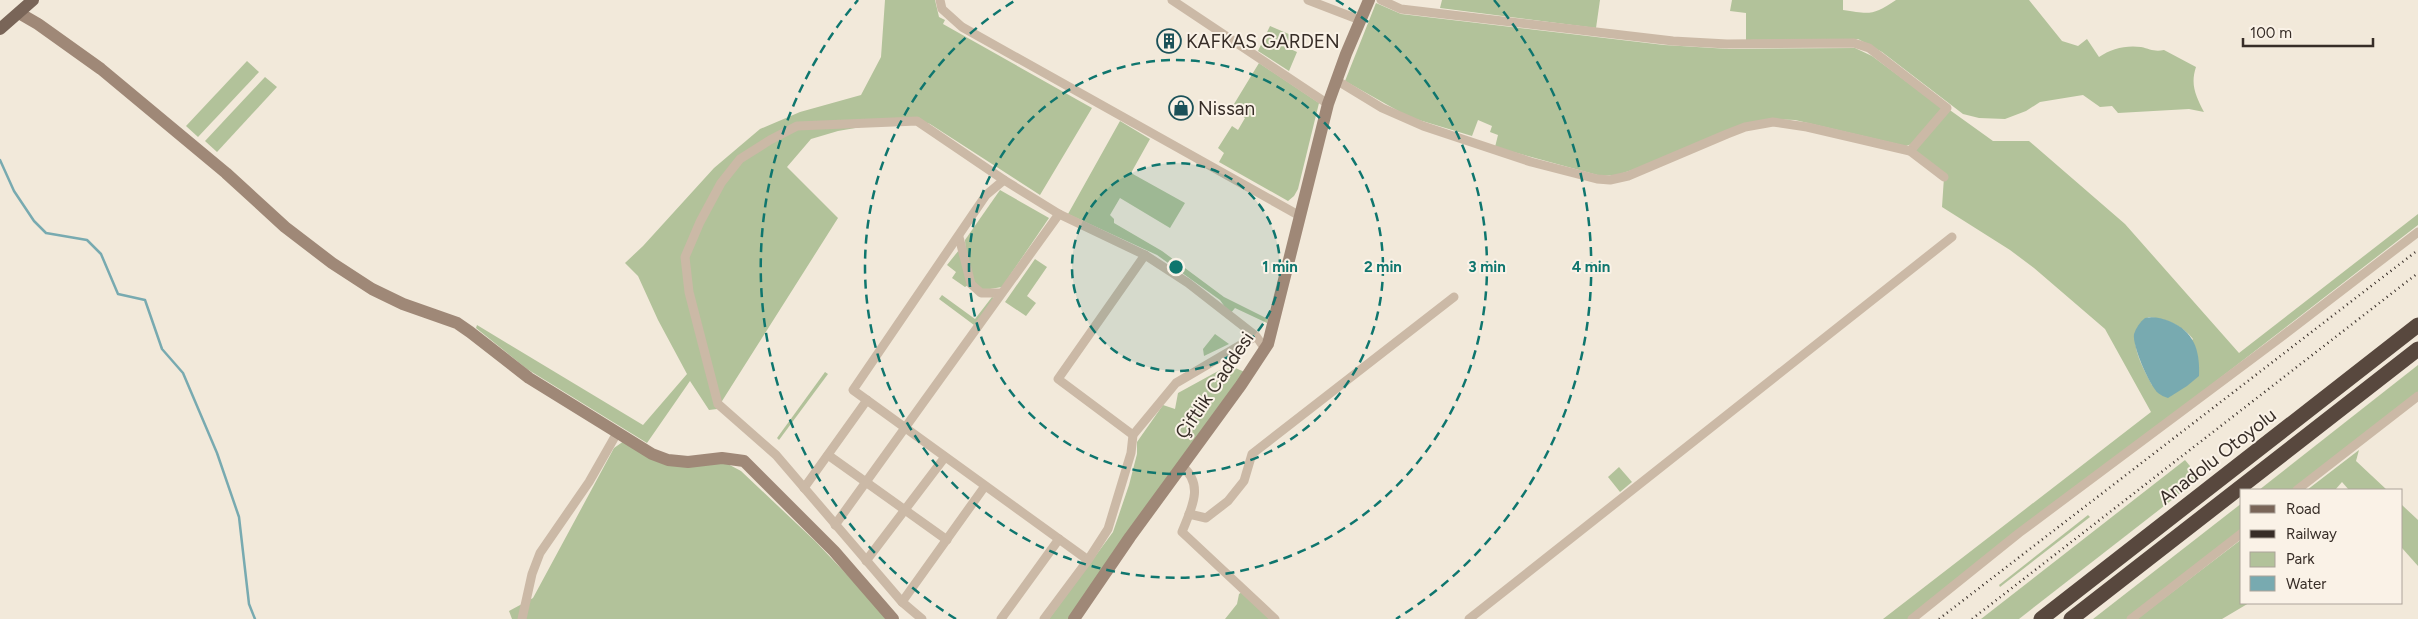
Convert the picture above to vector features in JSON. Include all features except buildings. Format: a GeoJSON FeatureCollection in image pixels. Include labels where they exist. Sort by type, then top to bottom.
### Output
{"type":"FeatureCollection","features":[{"type":"Feature","properties":{"kind":"highway","name":"Anadolu Otoyolu"},"geometry":{"type":"LineString","coordinates":[[2041,619],[2418,325]]}},
{"type":"Feature","properties":{"kind":"highway","name":"Anadolu Otoyolu"},"geometry":{"type":"LineString","coordinates":[[2070,619],[2418,349]]}},
{"type":"Feature","properties":{"kind":"main road"},"geometry":{"type":"LineString","coordinates":[[0,29],[33,0]]}},
{"type":"Feature","properties":{"kind":"street"},"geometry":{"type":"LineString","coordinates":[[940,0],[942,9],[962,27],[1300,216]]}},
{"type":"Feature","properties":{"kind":"street"},"geometry":{"type":"LineString","coordinates":[[1172,0],[1328,104]]}},
{"type":"Feature","properties":{"kind":"street"},"geometry":{"type":"LineString","coordinates":[[1308,0],[1360,20]]}},
{"type":"Feature","properties":{"kind":"street","name":"Çiftlik Caddesi"},"geometry":{"type":"LineString","coordinates":[[1074,619],[1265,349],[1328,104],[1369,0]]}},
{"type":"Feature","properties":{"kind":"street"},"geometry":{"type":"LineString","coordinates":[[1381,0],[1401,9],[1673,41],[1746,44],[1842,42],[1862,44],[1947,108],[1910,151]]}},
{"type":"Feature","properties":{"kind":"street"},"geometry":{"type":"LineString","coordinates":[[19,13],[38,24],[101,69],[226,173],[285,227],[332,263],[372,289],[403,304],[456,324],[470,332],[529,378],[652,454],[668,460],[688,462],[722,458],[744,461],[834,551],[893,619]]}},
{"type":"Feature","properties":{"kind":"street"},"geometry":{"type":"LineString","coordinates":[[1336,80],[1382,108],[1423,126],[1531,162],[1604,180],[1628,176],[1655,162],[1745,127],[1773,122],[1807,127],[1910,151],[1944,177]]}},
{"type":"Feature","properties":{"kind":"street"},"geometry":{"type":"LineString","coordinates":[[922,619],[902,602],[776,455],[718,404],[689,292],[685,258],[700,222],[721,183],[740,159],[797,126],[918,121],[1004,180],[1059,214],[1145,255],[1188,283],[1256,336],[1265,349]]}},
{"type":"Feature","properties":{"kind":"street"},"geometry":{"type":"LineString","coordinates":[[1004,180],[986,195],[853,390],[1088,560]]}},
{"type":"Feature","properties":{"kind":"street"},"geometry":{"type":"LineString","coordinates":[[835,525],[1059,214]]}},
{"type":"Feature","properties":{"kind":"street"},"geometry":{"type":"LineString","coordinates":[[1912,619],[2019,533],[2300,324],[2418,232]]}},
{"type":"Feature","properties":{"kind":"street"},"geometry":{"type":"LineString","coordinates":[[959,237],[971,284],[981,293],[1001,293]]}},
{"type":"Feature","properties":{"kind":"street"},"geometry":{"type":"LineString","coordinates":[[1469,619],[1952,237]]}},
{"type":"Feature","properties":{"kind":"street"},"geometry":{"type":"LineString","coordinates":[[1133,435],[1058,379],[1145,255]]}},
{"type":"Feature","properties":{"kind":"street"},"geometry":{"type":"LineString","coordinates":[[1189,514],[1206,518],[1228,502],[1244,480],[1252,454],[1454,297]]}},
{"type":"Feature","properties":{"kind":"street"},"geometry":{"type":"LineString","coordinates":[[1044,619],[1088,560],[1108,529],[1130,453],[1133,435],[1176,382],[1256,336]]}},
{"type":"Feature","properties":{"kind":"street"},"geometry":{"type":"LineString","coordinates":[[2298,489],[2418,396]]}},
{"type":"Feature","properties":{"kind":"street"},"geometry":{"type":"LineString","coordinates":[[804,488],[867,400]]}},
{"type":"Feature","properties":{"kind":"street"},"geometry":{"type":"LineString","coordinates":[[522,619],[532,574],[540,553],[589,482],[618,433]]}},
{"type":"Feature","properties":{"kind":"street"},"geometry":{"type":"LineString","coordinates":[[828,455],[947,540]]}},
{"type":"Feature","properties":{"kind":"street"},"geometry":{"type":"LineString","coordinates":[[866,561],[945,457]]}},
{"type":"Feature","properties":{"kind":"street"},"geometry":{"type":"LineString","coordinates":[[1182,466],[1191,473],[1196,491],[1182,532],[1275,619]]}},
{"type":"Feature","properties":{"kind":"street"},"geometry":{"type":"LineString","coordinates":[[902,602],[985,486]]}},
{"type":"Feature","properties":{"kind":"street"},"geometry":{"type":"LineString","coordinates":[[2131,619],[2240,535]]}},
{"type":"Feature","properties":{"kind":"street"},"geometry":{"type":"LineString","coordinates":[[1001,619],[1059,540]]}},
{"type":"Feature","properties":{"kind":"green space"},"geometry":{"type":"Polygon","coordinates":[[[885,0],[935,0],[939,17],[945,20],[943,24],[1092,108],[1040,195],[930,124],[913,118],[838,131],[811,139],[787,167],[838,218],[717,409],[709,410],[690,381],[647,443],[527,369],[476,328],[477,325],[643,425],[687,374],[658,320],[638,276],[625,263],[643,246],[714,168],[760,129],[800,112],[861,95],[881,57],[885,0]]]}},
{"type":"Feature","properties":{"kind":"green space"},"geometry":{"type":"Polygon","coordinates":[[[1442,0],[1600,0],[1596,28],[1440,8],[1442,0]]]}},
{"type":"Feature","properties":{"kind":"green space"},"geometry":{"type":"Polygon","coordinates":[[[1732,0],[1843,0],[1843,10],[1865,13],[1882,9],[1896,0],[2029,0],[2062,41],[2078,46],[2087,39],[2099,57],[2118,48],[2141,47],[2164,50],[2196,67],[2194,85],[2196,95],[2204,112],[2189,109],[2118,113],[2112,106],[2100,107],[2083,95],[2040,102],[2026,111],[2005,119],[1979,118],[1963,114],[1882,52],[1858,39],[1746,40],[1746,13],[1730,11],[1732,0]]]}},
{"type":"Feature","properties":{"kind":"green space"},"geometry":{"type":"Polygon","coordinates":[[[1376,3],[1401,14],[1664,45],[1729,49],[1855,48],[1872,56],[1942,108],[1912,144],[1906,146],[1795,120],[1775,119],[1617,175],[1601,176],[1495,147],[1498,135],[1490,132],[1492,126],[1478,120],[1472,136],[1409,117],[1345,81],[1376,3]]]}},
{"type":"Feature","properties":{"kind":"green space"},"geometry":{"type":"Polygon","coordinates":[[[1270,26],[1291,35],[1286,47],[1297,52],[1289,71],[1258,51],[1270,26]]]}},
{"type":"Feature","properties":{"kind":"green space"},"geometry":{"type":"Polygon","coordinates":[[[247,61],[259,72],[198,137],[186,126],[247,61]]]}},
{"type":"Feature","properties":{"kind":"green space"},"geometry":{"type":"Polygon","coordinates":[[[1259,63],[1319,103],[1298,189],[1288,201],[1219,162],[1224,153],[1218,148],[1232,126],[1238,130],[1245,118],[1231,109],[1259,63]]]}},
{"type":"Feature","properties":{"kind":"green space"},"geometry":{"type":"Polygon","coordinates":[[[265,77],[277,87],[217,152],[205,141],[265,77]]]}},
{"type":"Feature","properties":{"kind":"green space"},"geometry":{"type":"Polygon","coordinates":[[[1947,108],[1993,141],[2029,141],[2125,224],[2239,353],[2418,214],[2418,225],[1908,619],[1883,619],[2151,412],[2105,329],[2034,268],[2010,250],[1942,207],[1944,177],[1910,151],[1947,108]],[[2149,317],[2141,323],[2135,339],[2139,358],[2152,385],[2193,339],[2179,326],[2149,317]]]}},
{"type":"Feature","properties":{"kind":"green space"},"geometry":{"type":"Polygon","coordinates":[[[1120,121],[1150,139],[1131,173],[1185,203],[1170,228],[1120,198],[1110,215],[1114,219],[1114,223],[1162,251],[1224,297],[1268,319],[1267,323],[1235,308],[1230,314],[1220,300],[1157,255],[1068,214],[1120,121]]]}},
{"type":"Feature","properties":{"kind":"green space"},"geometry":{"type":"Polygon","coordinates":[[[1000,190],[1049,218],[1002,287],[984,290],[976,286],[973,279],[966,257],[965,240],[1000,190]]]}},
{"type":"Feature","properties":{"kind":"green space"},"geometry":{"type":"Polygon","coordinates":[[[959,250],[968,285],[965,287],[952,278],[956,272],[947,265],[959,250]]]}},
{"type":"Feature","properties":{"kind":"green space"},"geometry":{"type":"Polygon","coordinates":[[[1035,259],[1047,267],[1027,296],[1036,303],[1026,316],[1005,302],[1035,259]]]}},
{"type":"Feature","properties":{"kind":"green space"},"geometry":{"type":"Polygon","coordinates":[[[942,295],[975,319],[992,297],[995,298],[974,325],[939,299],[942,295]]]}},
{"type":"Feature","properties":{"kind":"green space"},"geometry":{"type":"Polygon","coordinates":[[[1215,334],[1229,344],[1204,356],[1203,349],[1215,334]]]}},
{"type":"Feature","properties":{"kind":"green space"},"geometry":{"type":"Polygon","coordinates":[[[2418,365],[2418,392],[2293,489],[2260,489],[2418,365]]]}},
{"type":"Feature","properties":{"kind":"green space"},"geometry":{"type":"Polygon","coordinates":[[[1233,367],[1247,373],[1071,619],[1049,619],[1113,532],[1129,485],[1137,454],[1137,442],[1163,405],[1175,409],[1178,393],[1220,370],[1233,367]]]}},
{"type":"Feature","properties":{"kind":"green space"},"geometry":{"type":"Polygon","coordinates":[[[825,372],[828,374],[779,440],[777,438],[825,372]]]}},
{"type":"Feature","properties":{"kind":"green space"},"geometry":{"type":"Polygon","coordinates":[[[624,441],[666,464],[724,462],[741,471],[815,541],[889,619],[512,619],[509,611],[533,598],[614,448],[624,441]]]}},
{"type":"Feature","properties":{"kind":"green space"},"geometry":{"type":"Polygon","coordinates":[[[2359,450],[2356,461],[2386,489],[2348,489],[2342,482],[2336,489],[2308,489],[2359,450]]]}},
{"type":"Feature","properties":{"kind":"green space"},"geometry":{"type":"Polygon","coordinates":[[[2185,460],[2200,478],[2019,619],[1981,619],[2185,460]]]}},
{"type":"Feature","properties":{"kind":"green space"},"geometry":{"type":"Polygon","coordinates":[[[1619,467],[1632,482],[1620,492],[1608,477],[1619,467]]]}},
{"type":"Feature","properties":{"kind":"green space"},"geometry":{"type":"Polygon","coordinates":[[[2240,505],[2240,532],[2127,619],[2093,619],[2240,505]]]}},
{"type":"Feature","properties":{"kind":"green space"},"geometry":{"type":"Polygon","coordinates":[[[2403,506],[2418,520],[2418,566],[2403,549],[2403,506]]]}},
{"type":"Feature","properties":{"kind":"green space"},"geometry":{"type":"Polygon","coordinates":[[[2088,515],[2090,517],[2000,587],[1999,585],[2088,515]]]}},
{"type":"Feature","properties":{"kind":"green space"},"geometry":{"type":"Polygon","coordinates":[[[2240,541],[2240,604],[2247,604],[2222,619],[2137,619],[2240,541]]]}},
{"type":"Feature","properties":{"kind":"green space"},"geometry":{"type":"Polygon","coordinates":[[[1246,589],[1279,619],[1225,619],[1237,604],[1239,594],[1246,589]]]}},
{"type":"Feature","properties":{"kind":"water"},"geometry":{"type":"Polygon","coordinates":[[[2145,318],[2160,318],[2178,325],[2190,336],[2197,350],[2199,376],[2168,398],[2154,389],[2138,355],[2134,334],[2138,325],[2145,318]]]}},
{"type":"Feature","properties":{"kind":"waterway"},"geometry":{"type":"LineString","coordinates":[[0,160],[14,191],[34,221],[46,233],[87,240],[101,254],[118,294],[145,300],[162,349],[183,373],[217,453],[239,517],[249,604],[255,619]]}},
{"type":"Feature","properties":{"kind":"railway"},"geometry":{"type":"LineString","coordinates":[[1939,619],[2418,250]]}},
{"type":"Feature","properties":{"kind":"railway"},"geometry":{"type":"LineString","coordinates":[[1972,619],[2418,273]]}},
{"type":"Feature","properties":{"kind":"place","name":"KAFKAS GARDEN"},"geometry":{"type":"Point","coordinates":[1169,41]}},
{"type":"Feature","properties":{"kind":"place","name":"Nissan"},"geometry":{"type":"Point","coordinates":[1181,108]}}]}
